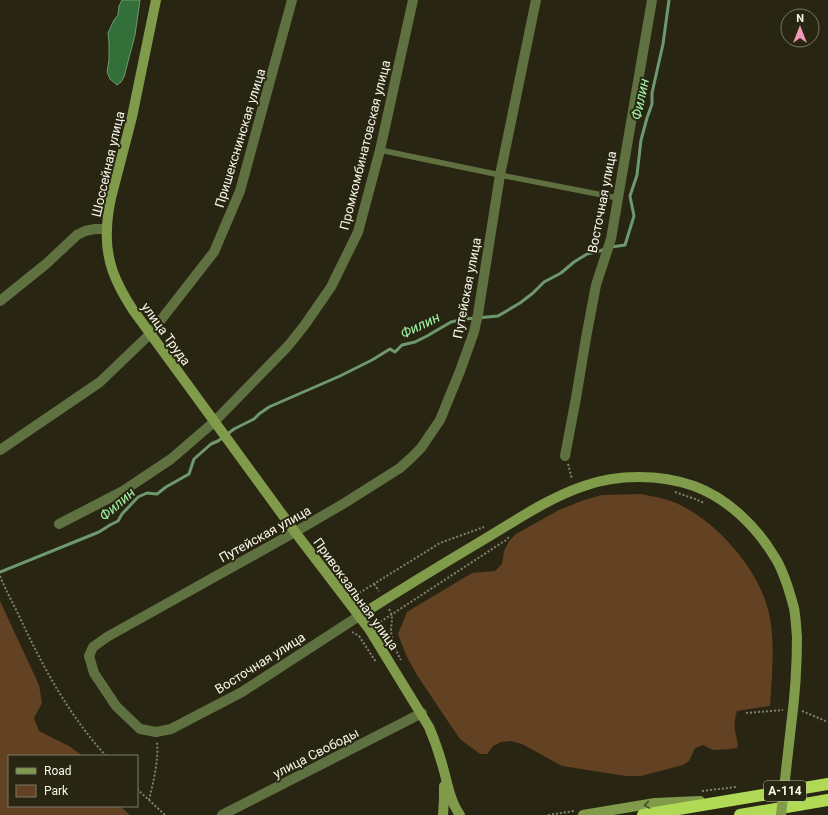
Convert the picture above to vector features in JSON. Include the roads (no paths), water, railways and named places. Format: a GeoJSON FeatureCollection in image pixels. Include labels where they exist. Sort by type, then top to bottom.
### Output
{"type":"FeatureCollection","features":[{"type":"Feature","properties":{"kind":"highway","name":"А-114"},"geometry":{"type":"LineString","coordinates":[[643,815],[828,784]]}},
{"type":"Feature","properties":{"kind":"highway","name":"А-114"},"geometry":{"type":"LineString","coordinates":[[740,815],[828,800]]}},
{"type":"Feature","properties":{"kind":"street","name":"Шоссейная улица"},"geometry":{"type":"LineString","coordinates":[[0,301],[46,264],[77,235],[85,231],[95,229],[107,229],[111,198],[132,117],[156,0]]}},
{"type":"Feature","properties":{"kind":"street","name":"Пришекснинская улица"},"geometry":{"type":"LineString","coordinates":[[0,450],[100,382],[150,334],[214,252],[240,191],[292,0]]}},
{"type":"Feature","properties":{"kind":"street","name":"Промкомбинатовская улица"},"geometry":{"type":"LineString","coordinates":[[59,524],[123,491],[171,459],[214,422],[288,346],[304,326],[331,286],[358,232],[380,150],[413,0]]}},
{"type":"Feature","properties":{"kind":"street","name":"Путейская улица"},"geometry":{"type":"LineString","coordinates":[[156,732],[140,729],[116,706],[94,673],[89,656],[93,647],[107,637],[295,532],[394,472],[421,448],[440,420],[474,332],[500,175],[536,0]]}},
{"type":"Feature","properties":{"kind":"street","name":"Восточная улица"},"geometry":{"type":"LineString","coordinates":[[565,456],[596,285],[611,239],[652,0]]}},
{"type":"Feature","properties":{"kind":"street","name":"улица Труда"},"geometry":{"type":"LineString","coordinates":[[107,229],[110,264],[117,284],[150,334],[230,443]]}},
{"type":"Feature","properties":{"kind":"street","name":"Привокзальная улица"},"geometry":{"type":"LineString","coordinates":[[230,443],[295,532],[369,629],[422,713],[435,741],[444,770]]}},
{"type":"Feature","properties":{"kind":"street"},"geometry":{"type":"LineString","coordinates":[[359,616],[521,517],[571,491],[598,482],[621,478],[650,477],[676,481],[694,486],[726,504],[744,519],[768,547],[780,566],[794,608],[797,664],[781,815]]}},
{"type":"Feature","properties":{"kind":"street","name":"Восточная улица"},"geometry":{"type":"LineString","coordinates":[[156,732],[171,729],[242,692],[359,616]]}},
{"type":"Feature","properties":{"kind":"street","name":"улица Свободы"},"geometry":{"type":"LineString","coordinates":[[222,815],[422,713]]}},
{"type":"Feature","properties":{"kind":"street"},"geometry":{"type":"LineString","coordinates":[[443,815],[444,770]]}},
{"type":"Feature","properties":{"kind":"street"},"geometry":{"type":"LineString","coordinates":[[444,770],[453,804],[460,815]]}},
{"type":"Feature","properties":{"kind":"street"},"geometry":{"type":"LineString","coordinates":[[583,815],[655,803],[742,798]]}},
{"type":"Feature","properties":{"kind":"lane"},"geometry":{"type":"LineString","coordinates":[[380,150],[618,198]]}},
{"type":"Feature","properties":{"kind":"waterway","name":"Филин"},"geometry":{"type":"LineString","coordinates":[[611,247],[625,245],[634,216],[630,196],[637,175],[641,140],[652,104],[652,93],[663,44],[669,0]]}},
{"type":"Feature","properties":{"kind":"waterway","name":"Филин"},"geometry":{"type":"LineString","coordinates":[[0,572],[99,532],[118,521],[122,514],[138,497],[147,493],[157,494],[189,474],[194,459],[211,444],[218,441],[234,429],[254,419],[269,407],[340,376],[390,349],[395,352],[402,345],[415,342],[451,322],[465,319],[498,316],[520,303],[544,282],[561,273],[574,262],[587,254],[606,248]]}}]}
